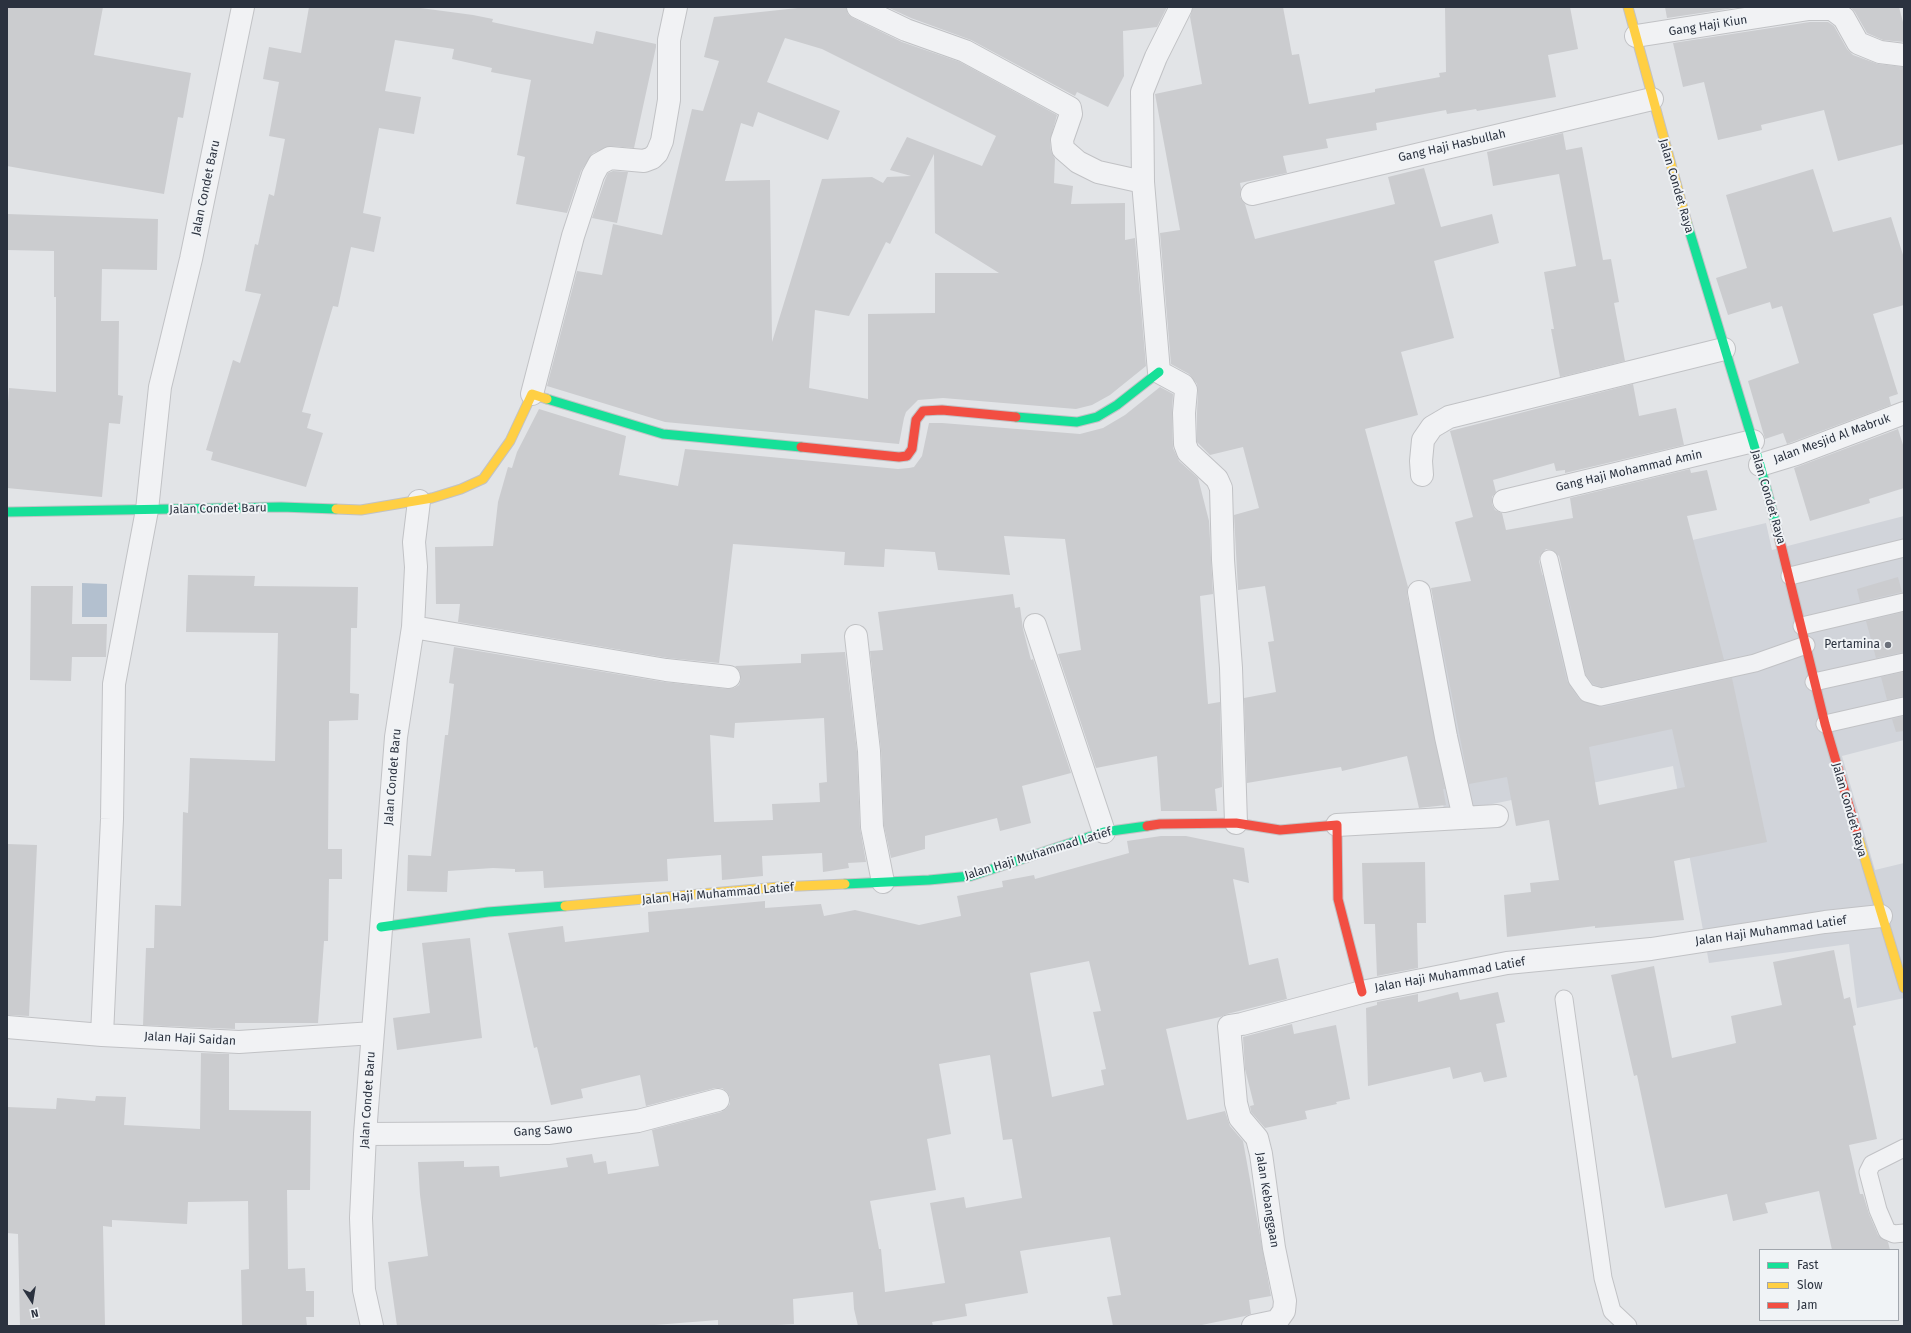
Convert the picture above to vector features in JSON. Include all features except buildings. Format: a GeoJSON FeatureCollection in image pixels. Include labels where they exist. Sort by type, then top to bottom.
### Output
{"type":"FeatureCollection","features":[{"type":"Feature","properties":{"kind":"street","name":"Jalan Condet Baru"},"geometry":{"type":"LineString","coordinates":[[102,1035],[112,819],[114,684],[146,510],[160,387],[191,259],[243,7]]}},
{"type":"Feature","properties":{"kind":"street"},"geometry":{"type":"LineString","coordinates":[[419,501],[461,489],[483,479],[510,441],[532,394],[573,236],[593,175],[599,164],[610,158],[644,161],[652,158],[657,153],[662,141],[669,100],[669,40],[676,7]]}},
{"type":"Feature","properties":{"kind":"street"},"geometry":{"type":"LineString","coordinates":[[858,7],[906,30],[965,51],[1070,108],[1071,114],[1062,140],[1064,149],[1078,162],[1098,172],[1143,182]]}},
{"type":"Feature","properties":{"kind":"street"},"geometry":{"type":"LineString","coordinates":[[1159,372],[1143,182],[1142,92],[1156,57],[1181,7]]}},
{"type":"Feature","properties":{"kind":"street","name":"Jalan Condet Raya"},"geometry":{"type":"LineString","coordinates":[[1628,7],[1652,100],[1724,349],[1760,465],[1790,576],[1824,724],[1881,916],[1903,977]]}},
{"type":"Feature","properties":{"kind":"street","name":"Gang Haji Kiun"},"geometry":{"type":"LineString","coordinates":[[1636,36],[1809,9],[1832,9],[1846,13],[1858,43],[1880,52],[1904,55]]}},
{"type":"Feature","properties":{"kind":"street","name":"Gang Haji Hasbullah"},"geometry":{"type":"LineString","coordinates":[[1252,194],[1652,100]]}},
{"type":"Feature","properties":{"kind":"street"},"geometry":{"type":"LineString","coordinates":[[1422,476],[1421,461],[1423,440],[1432,427],[1448,417],[1724,349]]}},
{"type":"Feature","properties":{"kind":"street"},"geometry":{"type":"LineString","coordinates":[[532,394],[663,434],[899,457],[908,456],[912,449],[916,420],[923,411],[942,410],[1077,422],[1097,417],[1117,405],[1159,372]]}},
{"type":"Feature","properties":{"kind":"street"},"geometry":{"type":"LineString","coordinates":[[1159,372],[1180,383],[1186,390],[1184,413],[1185,444],[1188,452],[1217,479],[1221,488],[1223,560],[1231,668],[1236,823]]}},
{"type":"Feature","properties":{"kind":"street","name":"Jalan Mesjid Al Mabruk"},"geometry":{"type":"LineString","coordinates":[[1760,465],[1796,454],[1904,413]]}},
{"type":"Feature","properties":{"kind":"street","name":"Gang Haji Mohammad Amin"},"geometry":{"type":"LineString","coordinates":[[1504,501],[1753,441]]}},
{"type":"Feature","properties":{"kind":"street","name":"Jalan Condet Baru"},"geometry":{"type":"LineString","coordinates":[[7,512],[282,507],[360,510],[419,501],[414,542],[416,567],[413,627],[396,737],[365,1134],[361,1218],[364,1290],[372,1326]]}},
{"type":"Feature","properties":{"kind":"street"},"geometry":{"type":"LineString","coordinates":[[1419,592],[1446,737],[1464,818]]}},
{"type":"Feature","properties":{"kind":"street"},"geometry":{"type":"LineString","coordinates":[[1035,625],[1104,832]]}},
{"type":"Feature","properties":{"kind":"street"},"geometry":{"type":"LineString","coordinates":[[413,627],[666,670],[729,677]]}},
{"type":"Feature","properties":{"kind":"street"},"geometry":{"type":"LineString","coordinates":[[856,636],[869,751],[872,827],[883,882]]}},
{"type":"Feature","properties":{"kind":"street"},"geometry":{"type":"LineString","coordinates":[[1337,825],[1497,816]]}},
{"type":"Feature","properties":{"kind":"street","name":"Jalan Haji Muhammad Latief"},"geometry":{"type":"LineString","coordinates":[[381,927],[488,912],[656,899],[779,887],[929,880],[971,876],[1104,832],[1160,824],[1236,823],[1280,830],[1337,825],[1338,898],[1362,992],[1507,963],[1651,949],[1818,923],[1881,916]]}},
{"type":"Feature","properties":{"kind":"street","name":"Jalan Kebanggaan"},"geometry":{"type":"LineString","coordinates":[[1253,1326],[1277,1321],[1284,1311],[1284,1301],[1274,1248],[1261,1154],[1254,1133],[1240,1118],[1236,1103],[1230,1026],[1362,992]]}},
{"type":"Feature","properties":{"kind":"street","name":"Jalan Haji Saidan"},"geometry":{"type":"LineString","coordinates":[[7,1027],[102,1035],[239,1042],[373,1033]]}},
{"type":"Feature","properties":{"kind":"street","name":"Gang Sawo"},"geometry":{"type":"LineString","coordinates":[[365,1134],[548,1133],[638,1121],[718,1100]]}},
{"type":"Feature","properties":{"kind":"lane"},"geometry":{"type":"LineString","coordinates":[[1790,576],[1904,548]]}},
{"type":"Feature","properties":{"kind":"lane"},"geometry":{"type":"LineString","coordinates":[[1549,559],[1577,679],[1587,694],[1601,697],[1701,675],[1754,663],[1806,645]]}},
{"type":"Feature","properties":{"kind":"lane"},"geometry":{"type":"LineString","coordinates":[[1802,626],[1904,602]]}},
{"type":"Feature","properties":{"kind":"lane"},"geometry":{"type":"LineString","coordinates":[[1814,682],[1904,662]]}},
{"type":"Feature","properties":{"kind":"lane"},"geometry":{"type":"LineString","coordinates":[[1824,724],[1904,706]]}},
{"type":"Feature","properties":{"kind":"lane"},"geometry":{"type":"LineString","coordinates":[[1564,999],[1603,1278],[1612,1311],[1628,1326]]}},
{"type":"Feature","properties":{"kind":"lane"},"geometry":{"type":"LineString","coordinates":[[1904,1148],[1872,1164],[1868,1172],[1878,1210],[1887,1231],[1894,1234],[1904,1233]]}},
{"type":"Feature","properties":{"kind":"shaded area"},"geometry":{"type":"Polygon","coordinates":[[[1904,516],[1904,740],[1842,756],[1875,870],[1904,863],[1904,998],[1857,1008],[1849,944],[1709,963],[1673,766],[1445,814],[1404,607],[1766,523],[1772,550],[1904,516]]]}},
{"type":"Feature","properties":{"kind":"water"},"geometry":{"type":"Polygon","coordinates":[[[82,583],[107,584],[107,617],[82,617],[82,583]]]}},
{"type":"Feature","properties":{"kind":"traffic: fast"},"geometry":{"type":"LineString","coordinates":[[1687,223],[1760,465],[1776,525]]}},
{"type":"Feature","properties":{"kind":"traffic: fast"},"geometry":{"type":"LineString","coordinates":[[1016,417],[1077,422],[1097,417],[1117,405],[1159,372]]}},
{"type":"Feature","properties":{"kind":"traffic: fast"},"geometry":{"type":"LineString","coordinates":[[547,399],[663,434],[801,447]]}},
{"type":"Feature","properties":{"kind":"traffic: fast"},"geometry":{"type":"LineString","coordinates":[[7,512],[281,507],[336,509]]}},
{"type":"Feature","properties":{"kind":"traffic: fast"},"geometry":{"type":"LineString","coordinates":[[845,884],[929,880],[971,876],[1104,832],[1147,826]]}},
{"type":"Feature","properties":{"kind":"traffic: fast"},"geometry":{"type":"LineString","coordinates":[[381,927],[488,912],[565,906]]}},
{"type":"Feature","properties":{"kind":"traffic: slow"},"geometry":{"type":"LineString","coordinates":[[1628,7],[1687,223]]}},
{"type":"Feature","properties":{"kind":"traffic: slow"},"geometry":{"type":"LineString","coordinates":[[336,509],[361,510],[432,498],[461,489],[483,479],[510,441],[532,394],[547,399]]}},
{"type":"Feature","properties":{"kind":"traffic: slow"},"geometry":{"type":"LineString","coordinates":[[1857,833],[1904,988]]}},
{"type":"Feature","properties":{"kind":"traffic: slow"},"geometry":{"type":"LineString","coordinates":[[565,906],[779,887],[845,884]]}},
{"type":"Feature","properties":{"kind":"traffic: jam"},"geometry":{"type":"LineString","coordinates":[[801,447],[899,457],[907,456],[912,449],[916,420],[923,411],[942,410],[1016,417]]}},
{"type":"Feature","properties":{"kind":"traffic: jam"},"geometry":{"type":"LineString","coordinates":[[1776,525],[1825,724],[1857,833]]}},
{"type":"Feature","properties":{"kind":"traffic: jam"},"geometry":{"type":"LineString","coordinates":[[1147,826],[1160,824],[1236,823],[1280,830],[1337,825],[1338,899],[1362,992]]}},
{"type":"Feature","properties":{"kind":"place","name":"Pertamina"},"geometry":{"type":"Point","coordinates":[1888,645]}}]}
